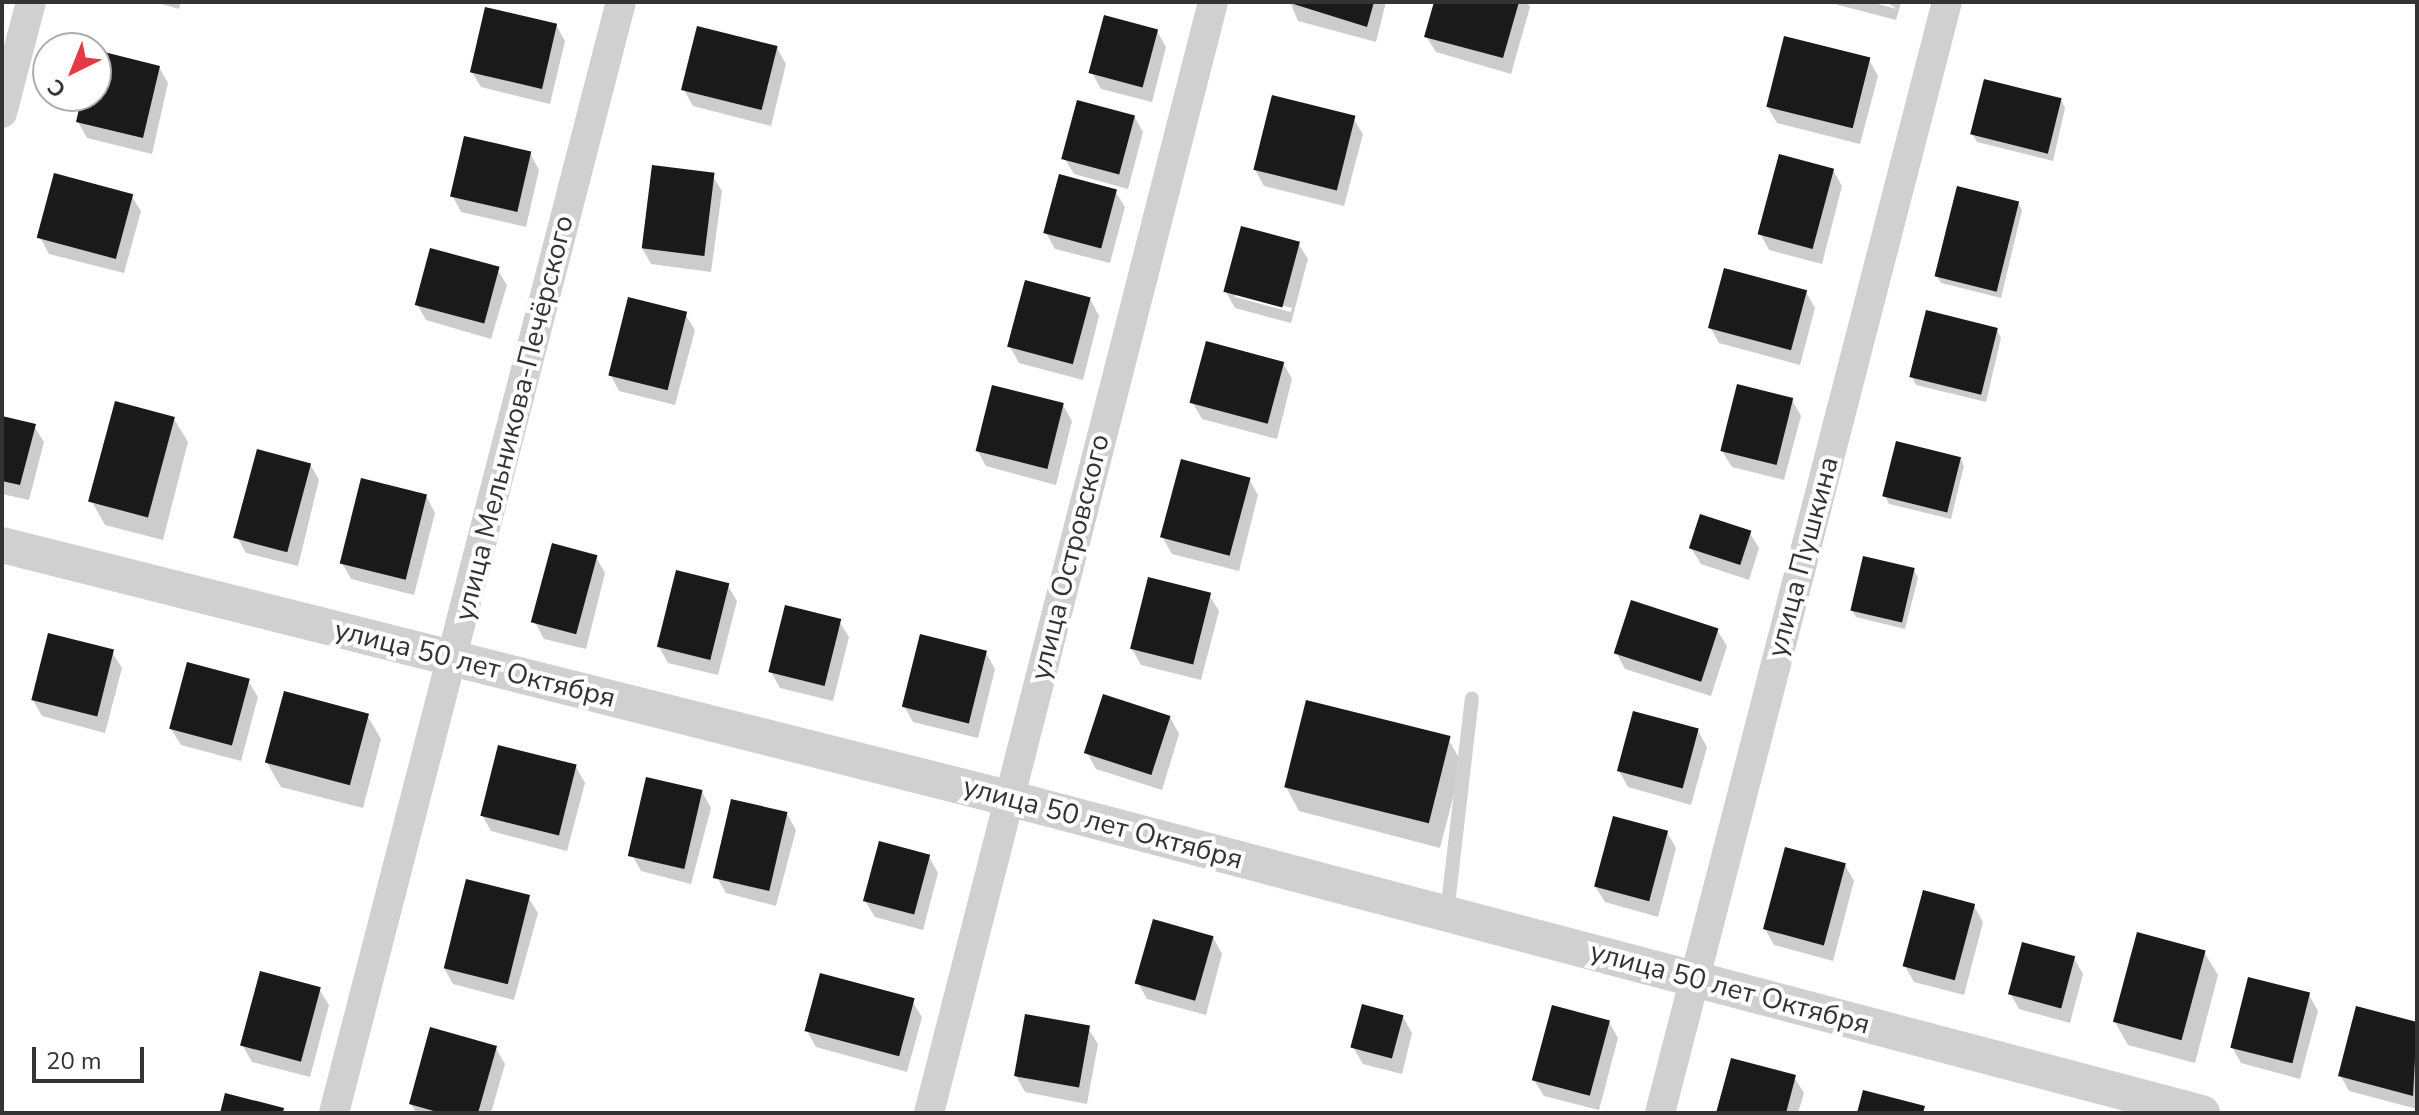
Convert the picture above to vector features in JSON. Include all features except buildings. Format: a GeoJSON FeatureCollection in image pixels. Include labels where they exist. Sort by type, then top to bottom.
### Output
{"type":"FeatureCollection","features":[{"type":"Feature","properties":{"kind":"street"},"geometry":{"type":"LineString","coordinates":[[2,113],[31,2]]}},
{"type":"Feature","properties":{"kind":"street","name":"улица Мельникова-Печёрского"},"geometry":{"type":"LineString","coordinates":[[334,1113],[621,2]]}},
{"type":"Feature","properties":{"kind":"street","name":"улица Островского"},"geometry":{"type":"LineString","coordinates":[[929,1113],[1213,2]]}},
{"type":"Feature","properties":{"kind":"street","name":"улица Пушкина"},"geometry":{"type":"LineString","coordinates":[[1660,1113],[1947,2]]}},
{"type":"Feature","properties":{"kind":"street","name":"улица 50 лет Октября"},"geometry":{"type":"LineString","coordinates":[[2,545],[1008,798],[2202,1113]]}},
{"type":"Feature","properties":{"kind":"lane"},"geometry":{"type":"LineString","coordinates":[[1447,913],[1472,698]]}}]}
